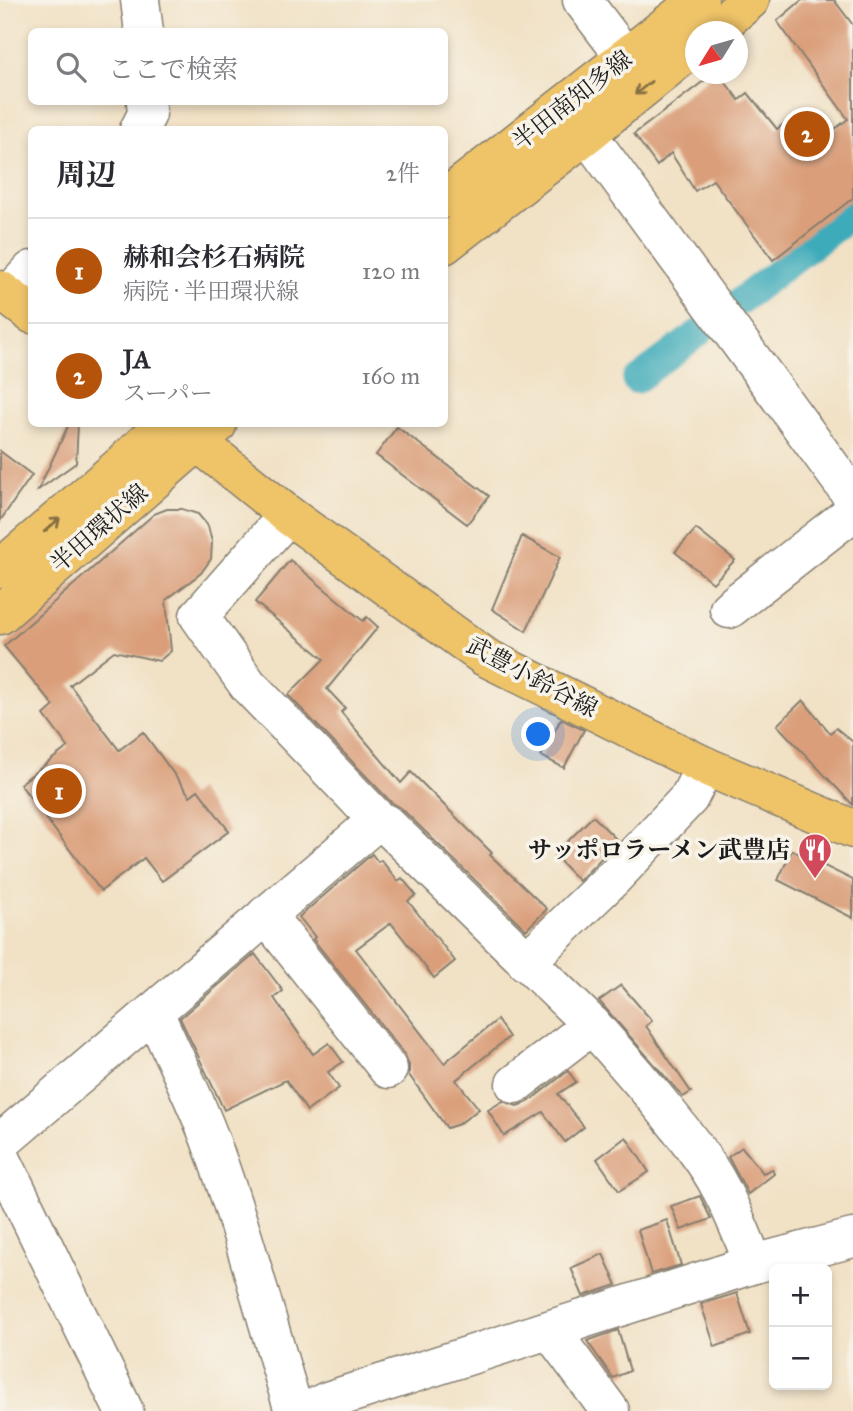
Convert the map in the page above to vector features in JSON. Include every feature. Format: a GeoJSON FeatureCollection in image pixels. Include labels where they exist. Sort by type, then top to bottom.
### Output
{"type":"FeatureCollection","features":[{"type":"Feature","properties":{"kind":"main road","name":"半田南知多線"},"geometry":{"type":"LineString","coordinates":[[448,196],[699,0]]}},
{"type":"Feature","properties":{"kind":"main road"},"geometry":{"type":"LineString","coordinates":[[725,21],[750,0]]}},
{"type":"Feature","properties":{"kind":"main road","name":"半田南知多線"},"geometry":{"type":"LineString","coordinates":[[448,243],[685,53]]}},
{"type":"Feature","properties":{"kind":"main road","name":"武豊小鈴谷線"},"geometry":{"type":"LineString","coordinates":[[189,428],[288,514],[485,657],[705,766],[851,824]]}},
{"type":"Feature","properties":{"kind":"main road","name":"半田環状線"},"geometry":{"type":"LineString","coordinates":[[0,569],[119,467],[189,428]]}},
{"type":"Feature","properties":{"kind":"main road","name":"半田環状線"},"geometry":{"type":"LineString","coordinates":[[0,615],[189,428]]}},
{"type":"Feature","properties":{"kind":"street"},"geometry":{"type":"LineString","coordinates":[[140,0],[144,28]]}},
{"type":"Feature","properties":{"kind":"street"},"geometry":{"type":"LineString","coordinates":[[582,0],[626,58]]}},
{"type":"Feature","properties":{"kind":"street"},"geometry":{"type":"LineString","coordinates":[[141,126],[147,114],[146,105]]}},
{"type":"Feature","properties":{"kind":"street"},"geometry":{"type":"LineString","coordinates":[[587,134],[853,497]]}},
{"type":"Feature","properties":{"kind":"street"},"geometry":{"type":"LineString","coordinates":[[729,609],[853,512]]}},
{"type":"Feature","properties":{"kind":"street"},"geometry":{"type":"LineString","coordinates":[[288,514],[199,616],[248,685],[378,820],[386,824],[592,1025],[703,1158],[730,1205],[754,1264]]}},
{"type":"Feature","properties":{"kind":"street"},"geometry":{"type":"LineString","coordinates":[[526,962],[615,876],[689,798],[705,766]]}},
{"type":"Feature","properties":{"kind":"street"},"geometry":{"type":"LineString","coordinates":[[0,1143],[378,820]]}},
{"type":"Feature","properties":{"kind":"street"},"geometry":{"type":"LineString","coordinates":[[266,915],[388,1069]]}},
{"type":"Feature","properties":{"kind":"street"},"geometry":{"type":"LineString","coordinates":[[153,1012],[211,1142],[246,1244],[256,1286],[316,1409],[754,1264],[853,1238]]}},
{"type":"Feature","properties":{"kind":"street"},"geometry":{"type":"LineString","coordinates":[[514,1084],[592,1025]]}},
{"type":"Feature","properties":{"kind":"street"},"geometry":{"type":"LineString","coordinates":[[0,1156],[124,1411]]}},
{"type":"Feature","properties":{"kind":"street"},"geometry":{"type":"LineString","coordinates":[[550,1330],[610,1411]]}},
{"type":"Feature","properties":{"kind":"building"},"geometry":{"type":"Polygon","coordinates":[[[802,0],[834,0],[853,25],[853,198],[773,260],[713,180],[695,191],[671,153],[657,166],[634,134],[700,84],[727,84],[739,100],[748,93],[777,129],[785,123],[806,151],[848,119],[777,21],[802,0]]]}},
{"type":"Feature","properties":{"kind":"building"},"geometry":{"type":"Polygon","coordinates":[[[68,427],[78,427],[76,463],[38,490],[68,427]]]}},
{"type":"Feature","properties":{"kind":"building"},"geometry":{"type":"Polygon","coordinates":[[[397,427],[489,496],[467,524],[376,455],[397,427]]]}},
{"type":"Feature","properties":{"kind":"building"},"geometry":{"type":"Polygon","coordinates":[[[0,451],[32,475],[0,521],[0,451]]]}},
{"type":"Feature","properties":{"kind":"building"},"geometry":{"type":"Polygon","coordinates":[[[167,509],[182,509],[198,514],[208,526],[212,542],[211,559],[201,573],[166,600],[171,651],[159,661],[114,651],[70,685],[119,750],[143,732],[190,796],[198,790],[229,831],[162,881],[144,858],[101,891],[20,784],[68,747],[44,715],[54,706],[4,646],[154,514],[167,509]]]}},
{"type":"Feature","properties":{"kind":"building"},"geometry":{"type":"Polygon","coordinates":[[[696,529],[735,560],[713,583],[675,552],[696,529]]]}},
{"type":"Feature","properties":{"kind":"building"},"geometry":{"type":"Polygon","coordinates":[[[522,536],[560,557],[526,631],[492,609],[522,536]]]}},
{"type":"Feature","properties":{"kind":"building"},"geometry":{"type":"Polygon","coordinates":[[[290,560],[363,621],[367,617],[378,627],[327,689],[345,708],[341,712],[401,783],[411,772],[492,853],[490,855],[547,909],[526,930],[401,808],[391,802],[288,695],[324,659],[255,602],[290,560]]]}},
{"type":"Feature","properties":{"kind":"building"},"geometry":{"type":"Polygon","coordinates":[[[803,700],[830,733],[836,728],[853,742],[853,805],[777,725],[803,700]]]}},
{"type":"Feature","properties":{"kind":"building"},"geometry":{"type":"Polygon","coordinates":[[[561,719],[584,730],[564,768],[541,756],[561,719]]]}},
{"type":"Feature","properties":{"kind":"building"},"geometry":{"type":"Polygon","coordinates":[[[593,816],[618,841],[579,881],[554,855],[593,816]]]}},
{"type":"Feature","properties":{"kind":"building"},"geometry":{"type":"Polygon","coordinates":[[[792,850],[853,880],[853,918],[778,880],[792,850]]]}},
{"type":"Feature","properties":{"kind":"building"},"geometry":{"type":"Polygon","coordinates":[[[372,854],[378,862],[381,860],[398,881],[402,878],[416,895],[408,901],[455,961],[434,978],[391,923],[356,949],[444,1063],[497,1020],[509,1037],[456,1080],[479,1109],[459,1124],[447,1128],[409,1075],[405,1055],[313,939],[315,937],[299,917],[372,854]]]}},
{"type":"Feature","properties":{"kind":"building"},"geometry":{"type":"Polygon","coordinates":[[[255,954],[283,991],[274,998],[313,1054],[329,1043],[343,1062],[328,1072],[339,1088],[307,1111],[286,1080],[224,1110],[180,1018],[255,954]]]}},
{"type":"Feature","properties":{"kind":"building"},"geometry":{"type":"Polygon","coordinates":[[[621,985],[652,1021],[646,1026],[691,1092],[683,1097],[599,1001],[621,985]]]}},
{"type":"Feature","properties":{"kind":"building"},"geometry":{"type":"Polygon","coordinates":[[[568,1071],[576,1082],[558,1094],[584,1127],[565,1142],[543,1112],[504,1136],[488,1110],[503,1101],[517,1106],[528,1102],[568,1071]]]}},
{"type":"Feature","properties":{"kind":"building"},"geometry":{"type":"Polygon","coordinates":[[[626,1137],[649,1172],[619,1191],[597,1159],[626,1137]]]}},
{"type":"Feature","properties":{"kind":"building"},"geometry":{"type":"Polygon","coordinates":[[[742,1147],[763,1173],[772,1169],[774,1174],[748,1194],[728,1157],[742,1147]]]}},
{"type":"Feature","properties":{"kind":"building"},"geometry":{"type":"Polygon","coordinates":[[[700,1196],[711,1219],[681,1230],[671,1206],[700,1196]]]}},
{"type":"Feature","properties":{"kind":"building"},"geometry":{"type":"Polygon","coordinates":[[[667,1220],[681,1265],[651,1274],[638,1230],[667,1220]]]}},
{"type":"Feature","properties":{"kind":"building"},"geometry":{"type":"Polygon","coordinates":[[[603,1254],[617,1285],[583,1296],[571,1268],[603,1254]]]}},
{"type":"Feature","properties":{"kind":"building"},"geometry":{"type":"Polygon","coordinates":[[[737,1293],[750,1334],[715,1347],[701,1304],[737,1293]]]}},
{"type":"Feature","properties":{"kind":"building"},"geometry":{"type":"Polygon","coordinates":[[[618,1330],[630,1371],[613,1378],[587,1341],[618,1330]]]}},
{"type":"Feature","properties":{"kind":"waterway"},"geometry":{"type":"LineString","coordinates":[[736,304],[853,214]]}},
{"type":"Feature","properties":{"kind":"waterway"},"geometry":{"type":"LineString","coordinates":[[636,380],[700,332]]}},
{"type":"Feature","properties":{"kind":"place","name":"JA"},"geometry":{"type":"Point","coordinates":[807,134]}},
{"type":"Feature","properties":{"kind":"place","name":"赫和会杉石病院"},"geometry":{"type":"Point","coordinates":[59,791]}},
{"type":"Feature","properties":{"kind":"place","name":"サッポロラーメン武豊店"},"geometry":{"type":"Point","coordinates":[815,880]}}]}
